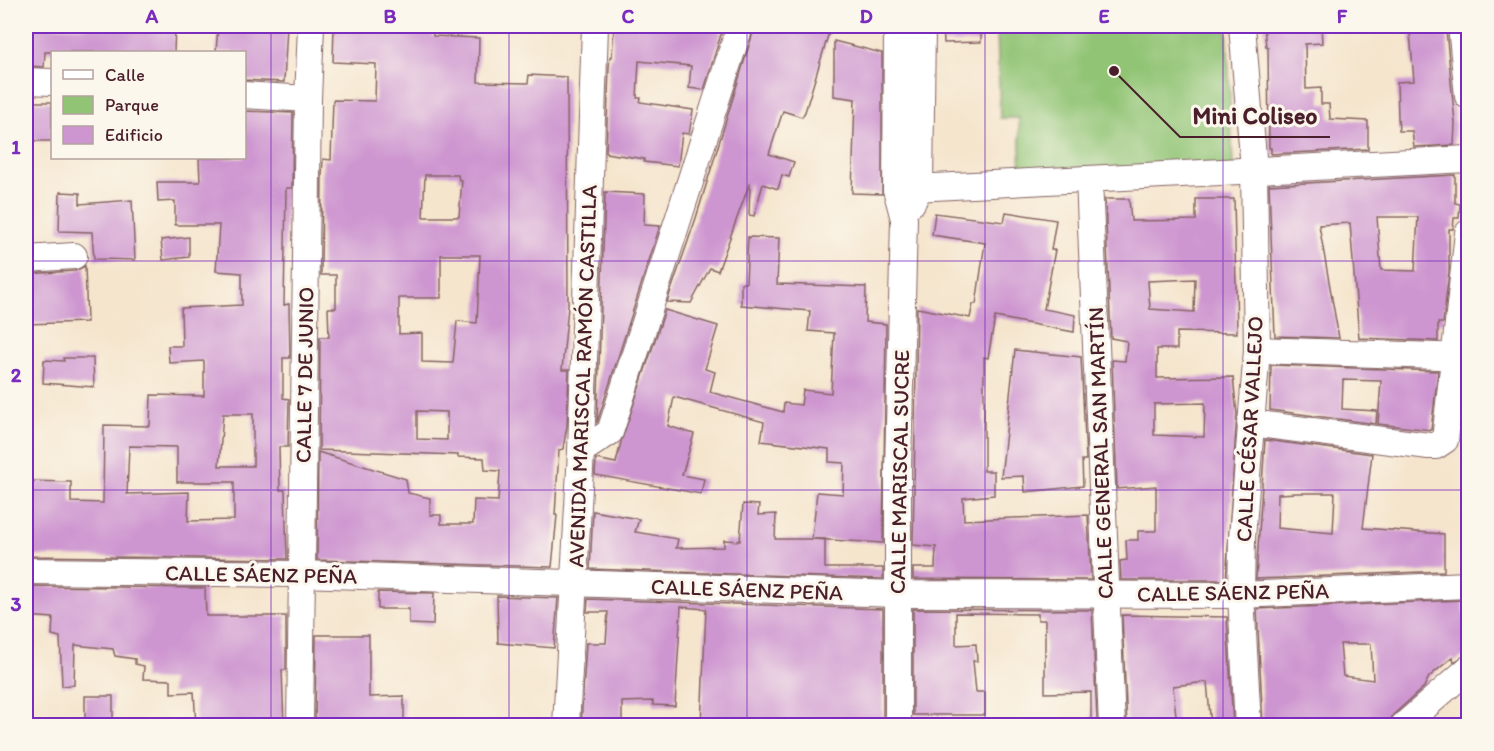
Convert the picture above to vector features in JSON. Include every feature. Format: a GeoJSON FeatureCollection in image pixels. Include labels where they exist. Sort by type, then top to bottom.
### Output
{"type":"FeatureCollection","features":[{"type":"Feature","properties":{"kind":"street","name":"CALLE 7 DE JUNIO"},"geometry":{"type":"LineString","coordinates":[[300,726],[308,99],[311,26]]}},
{"type":"Feature","properties":{"kind":"street","name":"AVENIDA MARISCAL RAMÓN CASTILLA"},"geometry":{"type":"LineString","coordinates":[[566,726],[581,451],[595,26]]}},
{"type":"Feature","properties":{"kind":"street"},"geometry":{"type":"LineString","coordinates":[[581,451],[610,432],[740,26]]}},
{"type":"Feature","properties":{"kind":"street"},"geometry":{"type":"LineString","coordinates":[[897,26],[908,188]]}},
{"type":"Feature","properties":{"kind":"street"},"geometry":{"type":"LineString","coordinates":[[908,188],[922,26]]}},
{"type":"Feature","properties":{"kind":"street","name":"CALLE CÉSAR VALLEJO"},"geometry":{"type":"LineString","coordinates":[[1242,26],[1254,170],[1257,350],[1250,423],[1240,594],[1248,726]]}},
{"type":"Feature","properties":{"kind":"street"},"geometry":{"type":"LineString","coordinates":[[1461,26],[1468,96]]}},
{"type":"Feature","properties":{"kind":"street"},"geometry":{"type":"LineString","coordinates":[[26,81],[51,82]]}},
{"type":"Feature","properties":{"kind":"street"},"geometry":{"type":"LineString","coordinates":[[246,95],[308,99]]}},
{"type":"Feature","properties":{"kind":"street"},"geometry":{"type":"LineString","coordinates":[[908,188],[1468,159]]}},
{"type":"Feature","properties":{"kind":"street","name":"CALLE GENERAL SAN MARTÍN"},"geometry":{"type":"LineString","coordinates":[[1089,180],[1112,726]]}},
{"type":"Feature","properties":{"kind":"street","name":"CALLE MARISCAL SUCRE"},"geometry":{"type":"LineString","coordinates":[[898,726],[897,594],[904,219],[908,188]]}},
{"type":"Feature","properties":{"kind":"street"},"geometry":{"type":"LineString","coordinates":[[1250,423],[1429,446],[1441,444],[1446,440],[1462,357],[1468,233]]}},
{"type":"Feature","properties":{"kind":"street"},"geometry":{"type":"LineString","coordinates":[[26,259],[74,256]]}},
{"type":"Feature","properties":{"kind":"street"},"geometry":{"type":"LineString","coordinates":[[1257,350],[1462,357]]}},
{"type":"Feature","properties":{"kind":"street","name":"CALLE SÁENZ PEÑA"},"geometry":{"type":"LineString","coordinates":[[26,571],[302,574],[897,594],[1240,594],[1468,585]]}},
{"type":"Feature","properties":{"kind":"street"},"geometry":{"type":"LineString","coordinates":[[1403,726],[1468,669]]}},
{"type":"Feature","properties":{"kind":"green space"},"geometry":{"type":"Polygon","coordinates":[[[1227,26],[1233,167],[1021,175],[1019,118],[1000,118],[997,29],[1227,26]]]}},
{"type":"Feature","properties":{"kind":"building"},"geometry":{"type":"Polygon","coordinates":[[[26,26],[153,28],[154,26],[175,26],[174,51],[51,51],[45,52],[44,67],[26,66],[26,26]]]}},
{"type":"Feature","properties":{"kind":"building"},"geometry":{"type":"Polygon","coordinates":[[[218,26],[287,26],[284,82],[246,80],[246,51],[216,51],[218,26]]]}},
{"type":"Feature","properties":{"kind":"building"},"geometry":{"type":"Polygon","coordinates":[[[334,26],[433,26],[433,36],[479,38],[478,82],[528,83],[529,75],[567,77],[568,307],[562,370],[569,370],[567,426],[563,449],[559,450],[555,515],[557,515],[552,567],[317,560],[318,452],[406,479],[408,493],[430,498],[430,515],[441,515],[441,524],[473,524],[474,500],[498,501],[500,471],[485,470],[484,458],[319,450],[320,337],[329,337],[328,308],[336,308],[336,275],[321,275],[323,159],[331,160],[333,100],[375,101],[376,64],[333,62],[334,26]],[[425,175],[423,217],[459,217],[462,180],[459,180],[458,175],[425,175]],[[441,255],[441,298],[399,298],[399,334],[422,333],[422,362],[453,363],[457,321],[477,323],[480,255],[441,255]],[[417,411],[417,439],[447,440],[447,412],[417,411]]]}},
{"type":"Feature","properties":{"kind":"building"},"geometry":{"type":"Polygon","coordinates":[[[614,26],[683,26],[722,31],[704,90],[689,88],[691,66],[639,61],[637,98],[641,98],[640,102],[693,110],[689,134],[682,133],[678,166],[644,162],[644,159],[606,153],[609,67],[614,26]]]}},
{"type":"Feature","properties":{"kind":"building"},"geometry":{"type":"Polygon","coordinates":[[[755,26],[816,26],[830,29],[805,112],[802,117],[783,111],[769,154],[794,162],[789,177],[782,175],[778,189],[763,184],[754,216],[749,215],[750,182],[718,271],[710,268],[691,303],[667,302],[696,218],[755,26]]]}},
{"type":"Feature","properties":{"kind":"building"},"geometry":{"type":"Polygon","coordinates":[[[943,26],[981,26],[981,42],[944,43],[943,26]]]}},
{"type":"Feature","properties":{"kind":"building"},"geometry":{"type":"Polygon","coordinates":[[[1264,26],[1321,26],[1322,43],[1305,44],[1306,89],[1321,88],[1321,104],[1329,104],[1330,119],[1368,121],[1368,149],[1271,154],[1271,148],[1269,148],[1268,47],[1266,47],[1264,26]]]}},
{"type":"Feature","properties":{"kind":"building"},"geometry":{"type":"Polygon","coordinates":[[[1446,30],[1455,123],[1454,145],[1414,147],[1412,131],[1399,131],[1398,117],[1397,82],[1414,81],[1410,33],[1446,30]]]}},
{"type":"Feature","properties":{"kind":"building"},"geometry":{"type":"Polygon","coordinates":[[[834,41],[882,53],[882,194],[852,193],[855,99],[834,96],[834,41]]]}},
{"type":"Feature","properties":{"kind":"building"},"geometry":{"type":"Polygon","coordinates":[[[32,102],[51,102],[51,141],[33,141],[32,102]]]}},
{"type":"Feature","properties":{"kind":"building"},"geometry":{"type":"Polygon","coordinates":[[[246,111],[293,113],[292,188],[286,188],[284,305],[289,304],[290,358],[283,358],[283,398],[289,399],[288,447],[279,447],[280,490],[285,490],[287,559],[26,556],[26,481],[71,482],[71,502],[103,503],[104,425],[150,426],[151,395],[204,396],[204,361],[169,363],[168,346],[182,346],[181,308],[242,305],[242,273],[216,271],[219,225],[175,225],[175,201],[158,202],[157,182],[200,182],[199,159],[246,159],[246,111]],[[223,414],[219,466],[253,466],[253,414],[223,414]],[[129,446],[127,494],[189,492],[188,521],[234,520],[234,482],[177,482],[177,447],[129,446]]]}},
{"type":"Feature","properties":{"kind":"building"},"geometry":{"type":"Polygon","coordinates":[[[1455,175],[1455,203],[1460,204],[1459,218],[1454,218],[1453,229],[1449,229],[1449,272],[1443,323],[1438,323],[1438,341],[1359,338],[1350,223],[1319,225],[1339,338],[1275,336],[1269,185],[1455,175]],[[1377,217],[1381,270],[1415,271],[1418,217],[1377,217]]]}},
{"type":"Feature","properties":{"kind":"building"},"geometry":{"type":"Polygon","coordinates":[[[60,192],[80,193],[80,204],[132,200],[135,260],[94,259],[92,232],[59,231],[60,192]]]}},
{"type":"Feature","properties":{"kind":"building"},"geometry":{"type":"Polygon","coordinates":[[[605,192],[645,194],[644,225],[660,226],[597,423],[605,192]]]}},
{"type":"Feature","properties":{"kind":"building"},"geometry":{"type":"Polygon","coordinates":[[[1105,199],[1129,199],[1131,221],[1196,220],[1196,199],[1234,199],[1237,333],[1177,332],[1177,349],[1157,349],[1157,378],[1233,377],[1237,414],[1226,580],[1121,580],[1120,561],[1127,560],[1126,540],[1138,540],[1138,531],[1156,531],[1156,486],[1117,489],[1112,360],[1125,361],[1127,341],[1111,338],[1105,199]],[[1195,279],[1148,281],[1150,309],[1194,312],[1195,279]],[[1205,403],[1154,404],[1154,435],[1204,437],[1205,403]]]}},
{"type":"Feature","properties":{"kind":"building"},"geometry":{"type":"Polygon","coordinates":[[[1006,212],[1056,220],[1051,250],[1055,250],[1044,309],[1075,315],[1074,332],[995,317],[988,358],[984,357],[984,471],[994,471],[994,495],[963,498],[964,520],[1088,515],[1091,580],[913,579],[913,568],[935,568],[936,547],[913,545],[917,308],[970,318],[973,304],[976,304],[985,243],[932,235],[935,213],[1004,222],[1006,212]]]}},
{"type":"Feature","properties":{"kind":"building"},"geometry":{"type":"Polygon","coordinates":[[[189,237],[189,257],[163,260],[161,240],[189,237]]]}},
{"type":"Feature","properties":{"kind":"building"},"geometry":{"type":"Polygon","coordinates":[[[748,237],[779,238],[777,284],[866,287],[865,322],[886,324],[883,543],[812,539],[817,492],[843,494],[844,463],[829,462],[829,449],[761,441],[764,422],[674,397],[668,426],[694,434],[682,475],[704,479],[701,494],[595,475],[596,459],[616,463],[665,310],[718,326],[705,369],[715,372],[710,392],[783,412],[784,403],[801,405],[803,390],[831,393],[834,333],[808,331],[810,311],[741,305],[741,283],[746,283],[748,237]]]}},
{"type":"Feature","properties":{"kind":"building"},"geometry":{"type":"Polygon","coordinates":[[[85,266],[87,322],[26,324],[26,274],[75,271],[85,266]]]}},
{"type":"Feature","properties":{"kind":"building"},"geometry":{"type":"Polygon","coordinates":[[[1015,350],[1081,357],[1086,460],[1082,460],[1083,486],[1025,492],[1024,476],[1001,477],[1015,350]]]}},
{"type":"Feature","properties":{"kind":"building"},"geometry":{"type":"Polygon","coordinates":[[[63,358],[93,358],[94,387],[43,383],[44,360],[64,361],[63,358]]]}},
{"type":"Feature","properties":{"kind":"building"},"geometry":{"type":"Polygon","coordinates":[[[1271,365],[1438,371],[1431,430],[1378,424],[1381,381],[1343,380],[1342,409],[1377,411],[1376,424],[1270,410],[1271,365]]]}},
{"type":"Feature","properties":{"kind":"building"},"geometry":{"type":"Polygon","coordinates":[[[1265,440],[1372,454],[1363,528],[1444,534],[1444,571],[1256,579],[1265,440]],[[1335,493],[1278,494],[1277,528],[1333,533],[1335,493]]]}},
{"type":"Feature","properties":{"kind":"building"},"geometry":{"type":"Polygon","coordinates":[[[743,504],[759,505],[758,515],[776,514],[775,539],[825,539],[825,568],[883,568],[883,579],[590,569],[593,511],[639,519],[635,532],[678,539],[676,548],[724,547],[724,540],[740,541],[743,504]]]}},
{"type":"Feature","properties":{"kind":"building"},"geometry":{"type":"Polygon","coordinates":[[[26,586],[205,588],[206,616],[286,616],[286,670],[282,670],[284,726],[196,726],[194,692],[171,693],[171,680],[143,679],[144,666],[135,664],[135,659],[115,656],[113,649],[75,645],[74,685],[62,686],[60,637],[52,635],[53,618],[26,616],[26,586]]]}},
{"type":"Feature","properties":{"kind":"building"},"geometry":{"type":"Polygon","coordinates":[[[378,592],[434,593],[433,625],[409,624],[409,609],[378,609],[378,592]]]}},
{"type":"Feature","properties":{"kind":"building"},"geometry":{"type":"Polygon","coordinates":[[[497,596],[558,598],[554,648],[498,643],[497,596]]]}},
{"type":"Feature","properties":{"kind":"building"},"geometry":{"type":"Polygon","coordinates":[[[588,599],[883,609],[883,726],[778,726],[778,722],[720,722],[720,726],[701,726],[706,609],[681,607],[675,706],[653,705],[653,701],[622,702],[622,726],[581,726],[586,643],[606,643],[608,612],[587,612],[588,599]]]}},
{"type":"Feature","properties":{"kind":"building"},"geometry":{"type":"Polygon","coordinates":[[[1462,600],[1468,634],[1468,654],[1454,662],[1453,657],[1429,677],[1424,687],[1393,715],[1388,725],[1322,723],[1322,726],[1263,726],[1257,609],[1462,600]],[[1340,644],[1343,676],[1373,680],[1371,644],[1340,644]]]}},
{"type":"Feature","properties":{"kind":"building"},"geometry":{"type":"Polygon","coordinates":[[[913,609],[1092,610],[1097,720],[1091,720],[1091,692],[1045,693],[1045,620],[1038,620],[1038,614],[956,613],[956,645],[976,644],[977,661],[973,661],[976,692],[985,692],[985,715],[913,715],[913,609]]]}},
{"type":"Feature","properties":{"kind":"building"},"geometry":{"type":"Polygon","coordinates":[[[1122,615],[1227,617],[1233,726],[1211,726],[1207,682],[1173,686],[1177,726],[1127,726],[1122,615]]]}},
{"type":"Feature","properties":{"kind":"building"},"geometry":{"type":"Polygon","coordinates":[[[316,635],[369,635],[369,697],[404,696],[404,726],[315,726],[316,635]]]}},
{"type":"Feature","properties":{"kind":"building"},"geometry":{"type":"Polygon","coordinates":[[[85,696],[113,696],[113,726],[85,726],[85,696]]]}},
{"type":"Feature","properties":{"kind":"place","name":"Mini Coliseo"},"geometry":{"type":"Point","coordinates":[1114,71]}}]}
